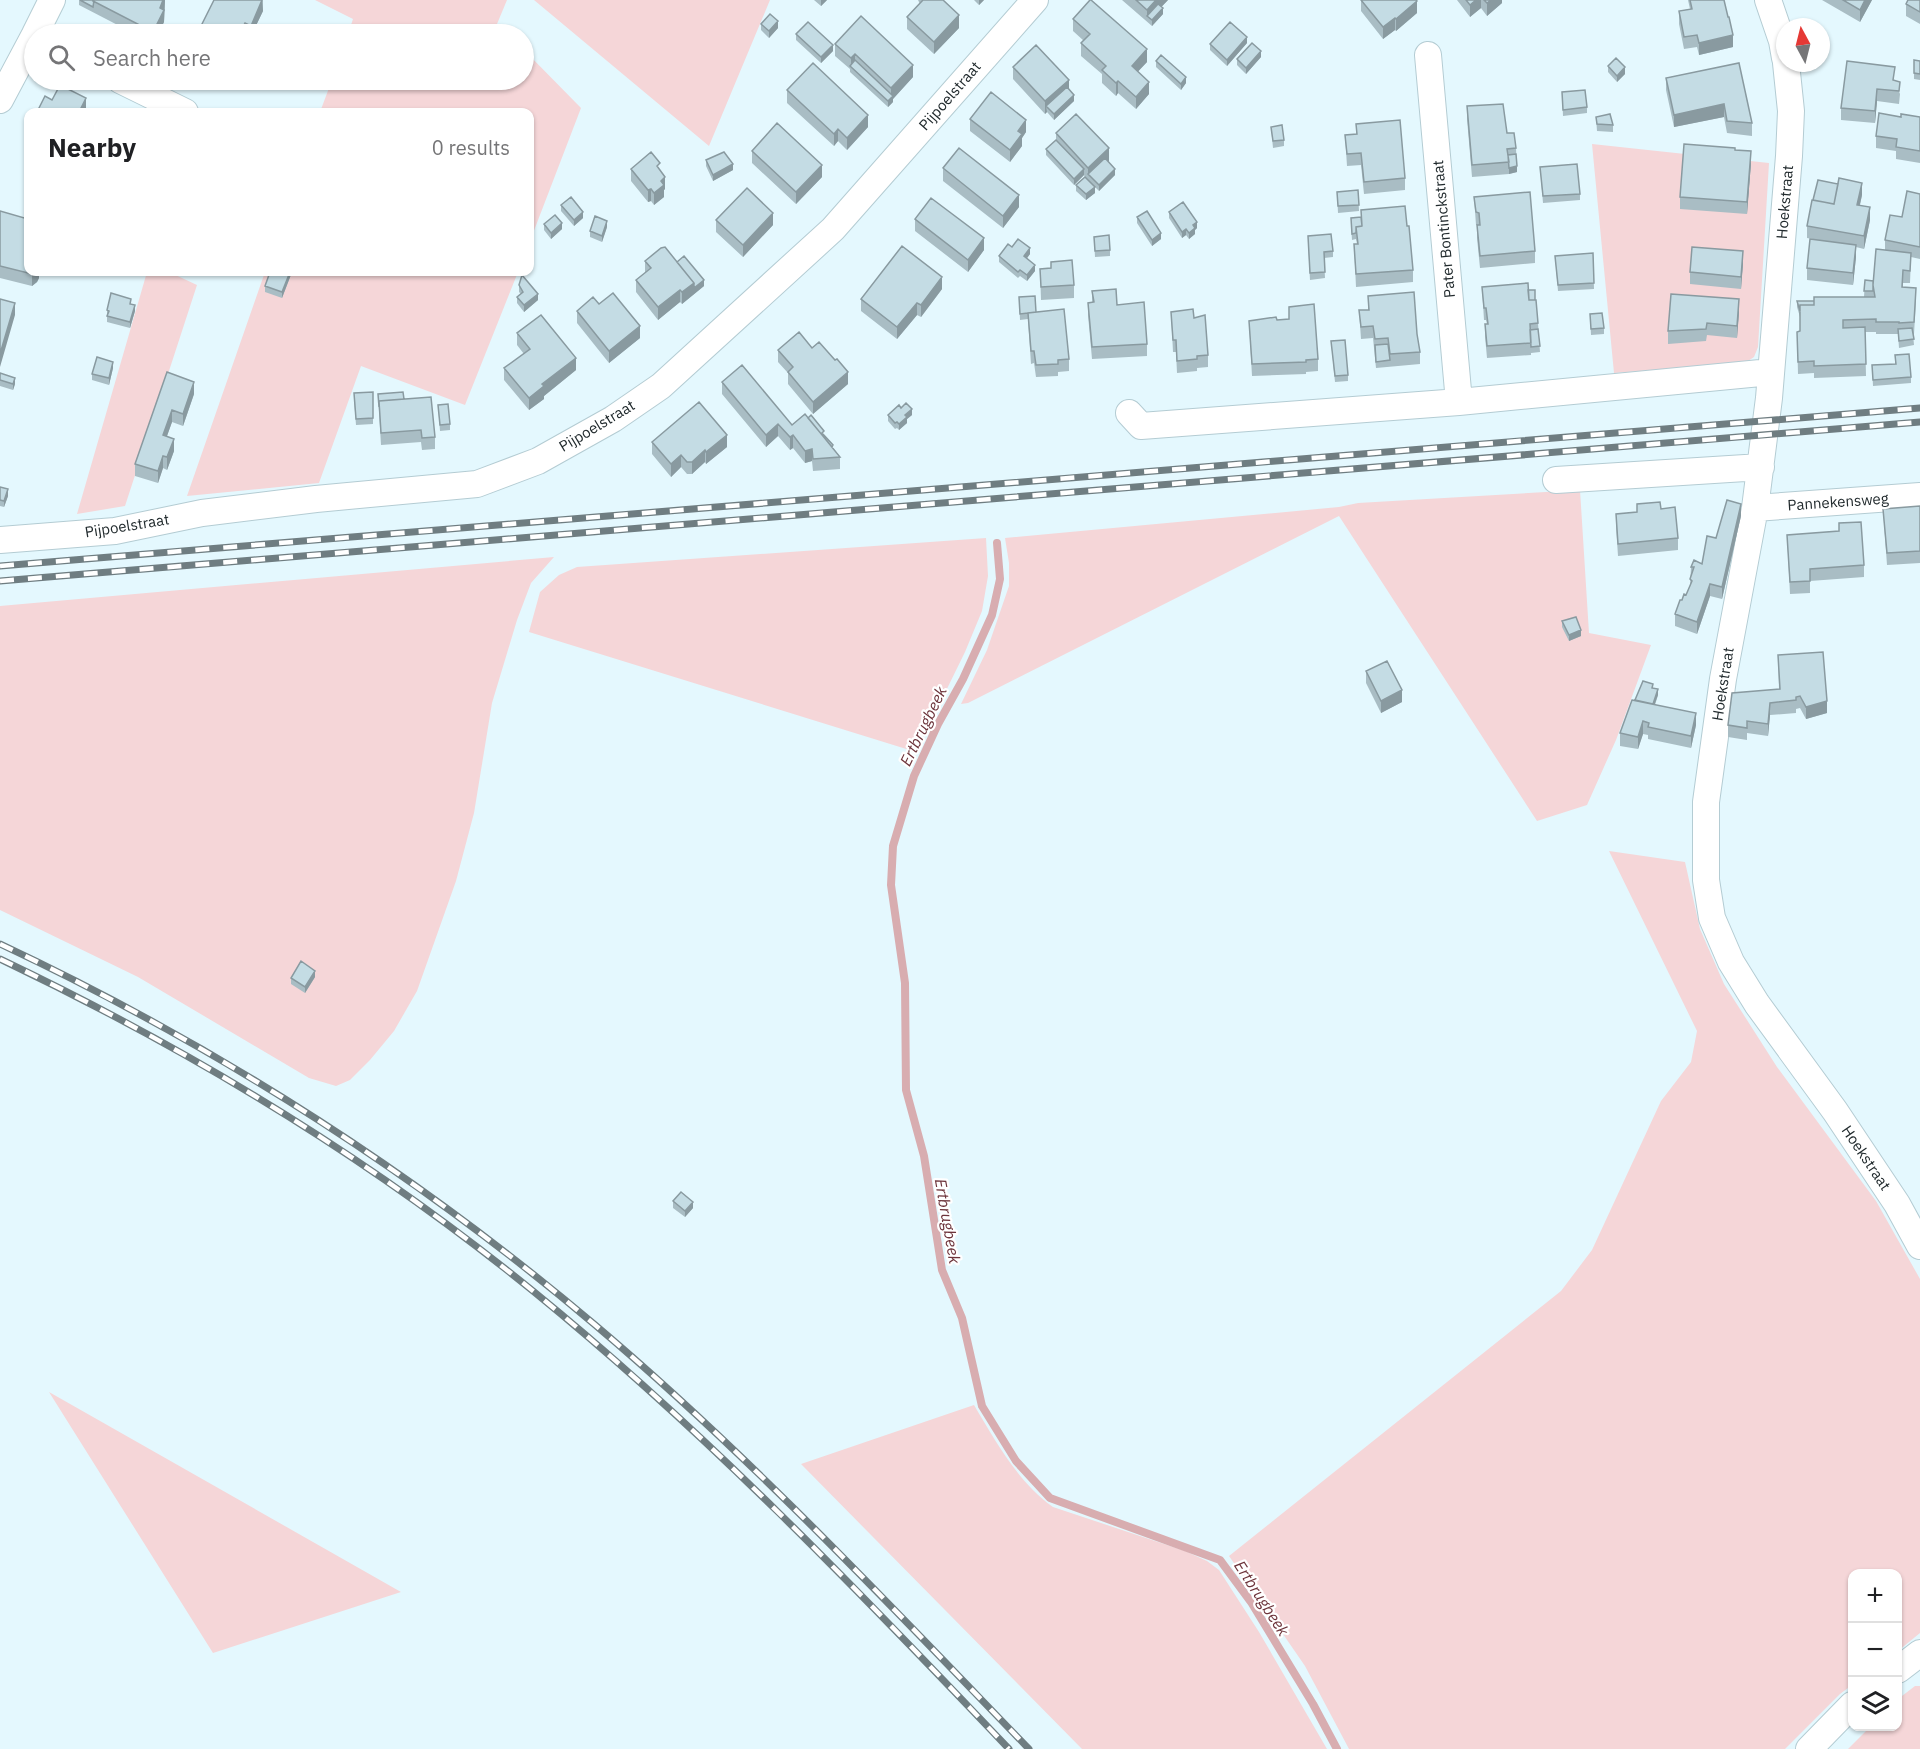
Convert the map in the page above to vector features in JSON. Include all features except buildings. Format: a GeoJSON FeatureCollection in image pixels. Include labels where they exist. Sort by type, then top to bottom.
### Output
{"type":"FeatureCollection","features":[{"type":"Feature","properties":{"kind":"street"},"geometry":{"type":"LineString","coordinates":[[41,24],[52,0]]}},
{"type":"Feature","properties":{"kind":"street","name":"Pijpoelstraat"},"geometry":{"type":"LineString","coordinates":[[0,540],[115,531],[202,513],[316,499],[477,484],[538,461],[613,420],[661,386],[833,229],[1035,0]]}},
{"type":"Feature","properties":{"kind":"street"},"geometry":{"type":"LineString","coordinates":[[1768,0],[1776,23]]}},
{"type":"Feature","properties":{"kind":"street","name":"Pater Bontinckstraat"},"geometry":{"type":"LineString","coordinates":[[1428,55],[1459,402]]}},
{"type":"Feature","properties":{"kind":"street"},"geometry":{"type":"LineString","coordinates":[[0,100],[24,56]]}},
{"type":"Feature","properties":{"kind":"street","name":"Hoekstraat"},"geometry":{"type":"LineString","coordinates":[[1787,72],[1791,111],[1789,156],[1771,372],[1755,508],[1723,679],[1706,802],[1706,880],[1712,918],[1731,962],[1757,1004],[1841,1120],[1897,1204],[1920,1246]]}},
{"type":"Feature","properties":{"kind":"street"},"geometry":{"type":"LineString","coordinates":[[140,90],[177,108]]}},
{"type":"Feature","properties":{"kind":"street"},"geometry":{"type":"LineString","coordinates":[[1129,413],[1141,426],[1459,402],[1771,372]]}},
{"type":"Feature","properties":{"kind":"street"},"geometry":{"type":"LineString","coordinates":[[1556,480],[1761,467]]}},
{"type":"Feature","properties":{"kind":"street","name":"Pannekensweg"},"geometry":{"type":"LineString","coordinates":[[1755,508],[1920,496]]}},
{"type":"Feature","properties":{"kind":"street"},"geometry":{"type":"LineString","coordinates":[[1902,1667],[1920,1653]]}},
{"type":"Feature","properties":{"kind":"street"},"geometry":{"type":"LineString","coordinates":[[1809,1749],[1848,1709]]}},
{"type":"Feature","properties":{"kind":"shaded area"},"geometry":{"type":"Polygon","coordinates":[[[315,0],[507,0],[497,24],[351,24],[353,19],[315,0]]]}},
{"type":"Feature","properties":{"kind":"shaded area"},"geometry":{"type":"Polygon","coordinates":[[[534,0],[770,0],[709,146],[534,0]]]}},
{"type":"Feature","properties":{"kind":"shaded area"},"geometry":{"type":"Polygon","coordinates":[[[534,60],[581,108],[534,231],[534,108],[322,108],[328,90],[534,90],[534,60]]]}},
{"type":"Feature","properties":{"kind":"shaded area"},"geometry":{"type":"Polygon","coordinates":[[[1592,144],[1769,163],[1758,347],[1754,357],[1745,363],[1614,373],[1592,144]]]}},
{"type":"Feature","properties":{"kind":"shaded area"},"geometry":{"type":"Polygon","coordinates":[[[146,276],[178,276],[197,285],[125,506],[77,514],[146,276]]]}},
{"type":"Feature","properties":{"kind":"shaded area"},"geometry":{"type":"Polygon","coordinates":[[[264,276],[516,276],[465,405],[361,366],[319,483],[187,496],[264,276]]]}},
{"type":"Feature","properties":{"kind":"shaded area"},"geometry":{"type":"Polygon","coordinates":[[[1580,490],[1589,633],[1651,645],[1616,740],[1587,805],[1537,821],[1339,516],[968,703],[961,704],[987,650],[1009,586],[1009,563],[1005,538],[1339,507],[1358,503],[1580,490]]]}},
{"type":"Feature","properties":{"kind":"shaded area"},"geometry":{"type":"Polygon","coordinates":[[[986,538],[988,576],[982,611],[965,652],[916,752],[529,632],[540,592],[559,575],[577,567],[986,538]]]}},
{"type":"Feature","properties":{"kind":"shaded area"},"geometry":{"type":"Polygon","coordinates":[[[554,557],[531,583],[517,620],[492,703],[474,813],[456,881],[417,991],[394,1031],[350,1080],[336,1086],[309,1078],[138,977],[0,910],[0,606],[554,557]]]}},
{"type":"Feature","properties":{"kind":"shaded area"},"geometry":{"type":"Polygon","coordinates":[[[1609,851],[1685,862],[1700,929],[1724,984],[1777,1067],[1876,1201],[1920,1279],[1920,1633],[1902,1648],[1902,1569],[1848,1569],[1848,1688],[1785,1749],[1349,1749],[1305,1666],[1229,1556],[1561,1291],[1592,1250],[1661,1101],[1691,1062],[1697,1031],[1609,851]]]}},
{"type":"Feature","properties":{"kind":"shaded area"},"geometry":{"type":"Polygon","coordinates":[[[49,1392],[401,1592],[213,1653],[49,1392]]]}},
{"type":"Feature","properties":{"kind":"shaded area"},"geometry":{"type":"Polygon","coordinates":[[[974,1405],[999,1447],[1018,1473],[1040,1497],[1053,1507],[1185,1551],[1207,1561],[1219,1570],[1259,1632],[1327,1749],[1082,1749],[801,1464],[974,1405]]]}},
{"type":"Feature","properties":{"kind":"shaded area"},"geometry":{"type":"Polygon","coordinates":[[[1915,1686],[1920,1686],[1920,1749],[1848,1749],[1866,1731],[1902,1731],[1902,1696],[1915,1686]]]}},
{"type":"Feature","properties":{"kind":"waterway","name":"Ertbrugbeek"},"geometry":{"type":"LineString","coordinates":[[997,543],[1000,579],[992,615],[963,679],[938,724],[914,776],[893,846],[891,885],[905,983],[906,1090],[924,1156],[942,1270],[962,1318],[982,1406],[1016,1461],[1050,1498],[1220,1560],[1251,1602],[1313,1704],[1337,1749]]}},
{"type":"Feature","properties":{"kind":"railway"},"geometry":{"type":"LineString","coordinates":[[0,566],[1920,408]]}},
{"type":"Feature","properties":{"kind":"railway"},"geometry":{"type":"LineString","coordinates":[[0,581],[1920,422]]}},
{"type":"Feature","properties":{"kind":"railway"},"geometry":{"type":"LineString","coordinates":[[0,944],[157,1024],[234,1068],[383,1163],[526,1268],[594,1324],[708,1425],[817,1531],[1029,1749]]}},
{"type":"Feature","properties":{"kind":"railway"},"geometry":{"type":"LineString","coordinates":[[0,959],[140,1030],[277,1109],[408,1196],[533,1291],[596,1344],[719,1455],[837,1570],[1009,1749]]}}]}
